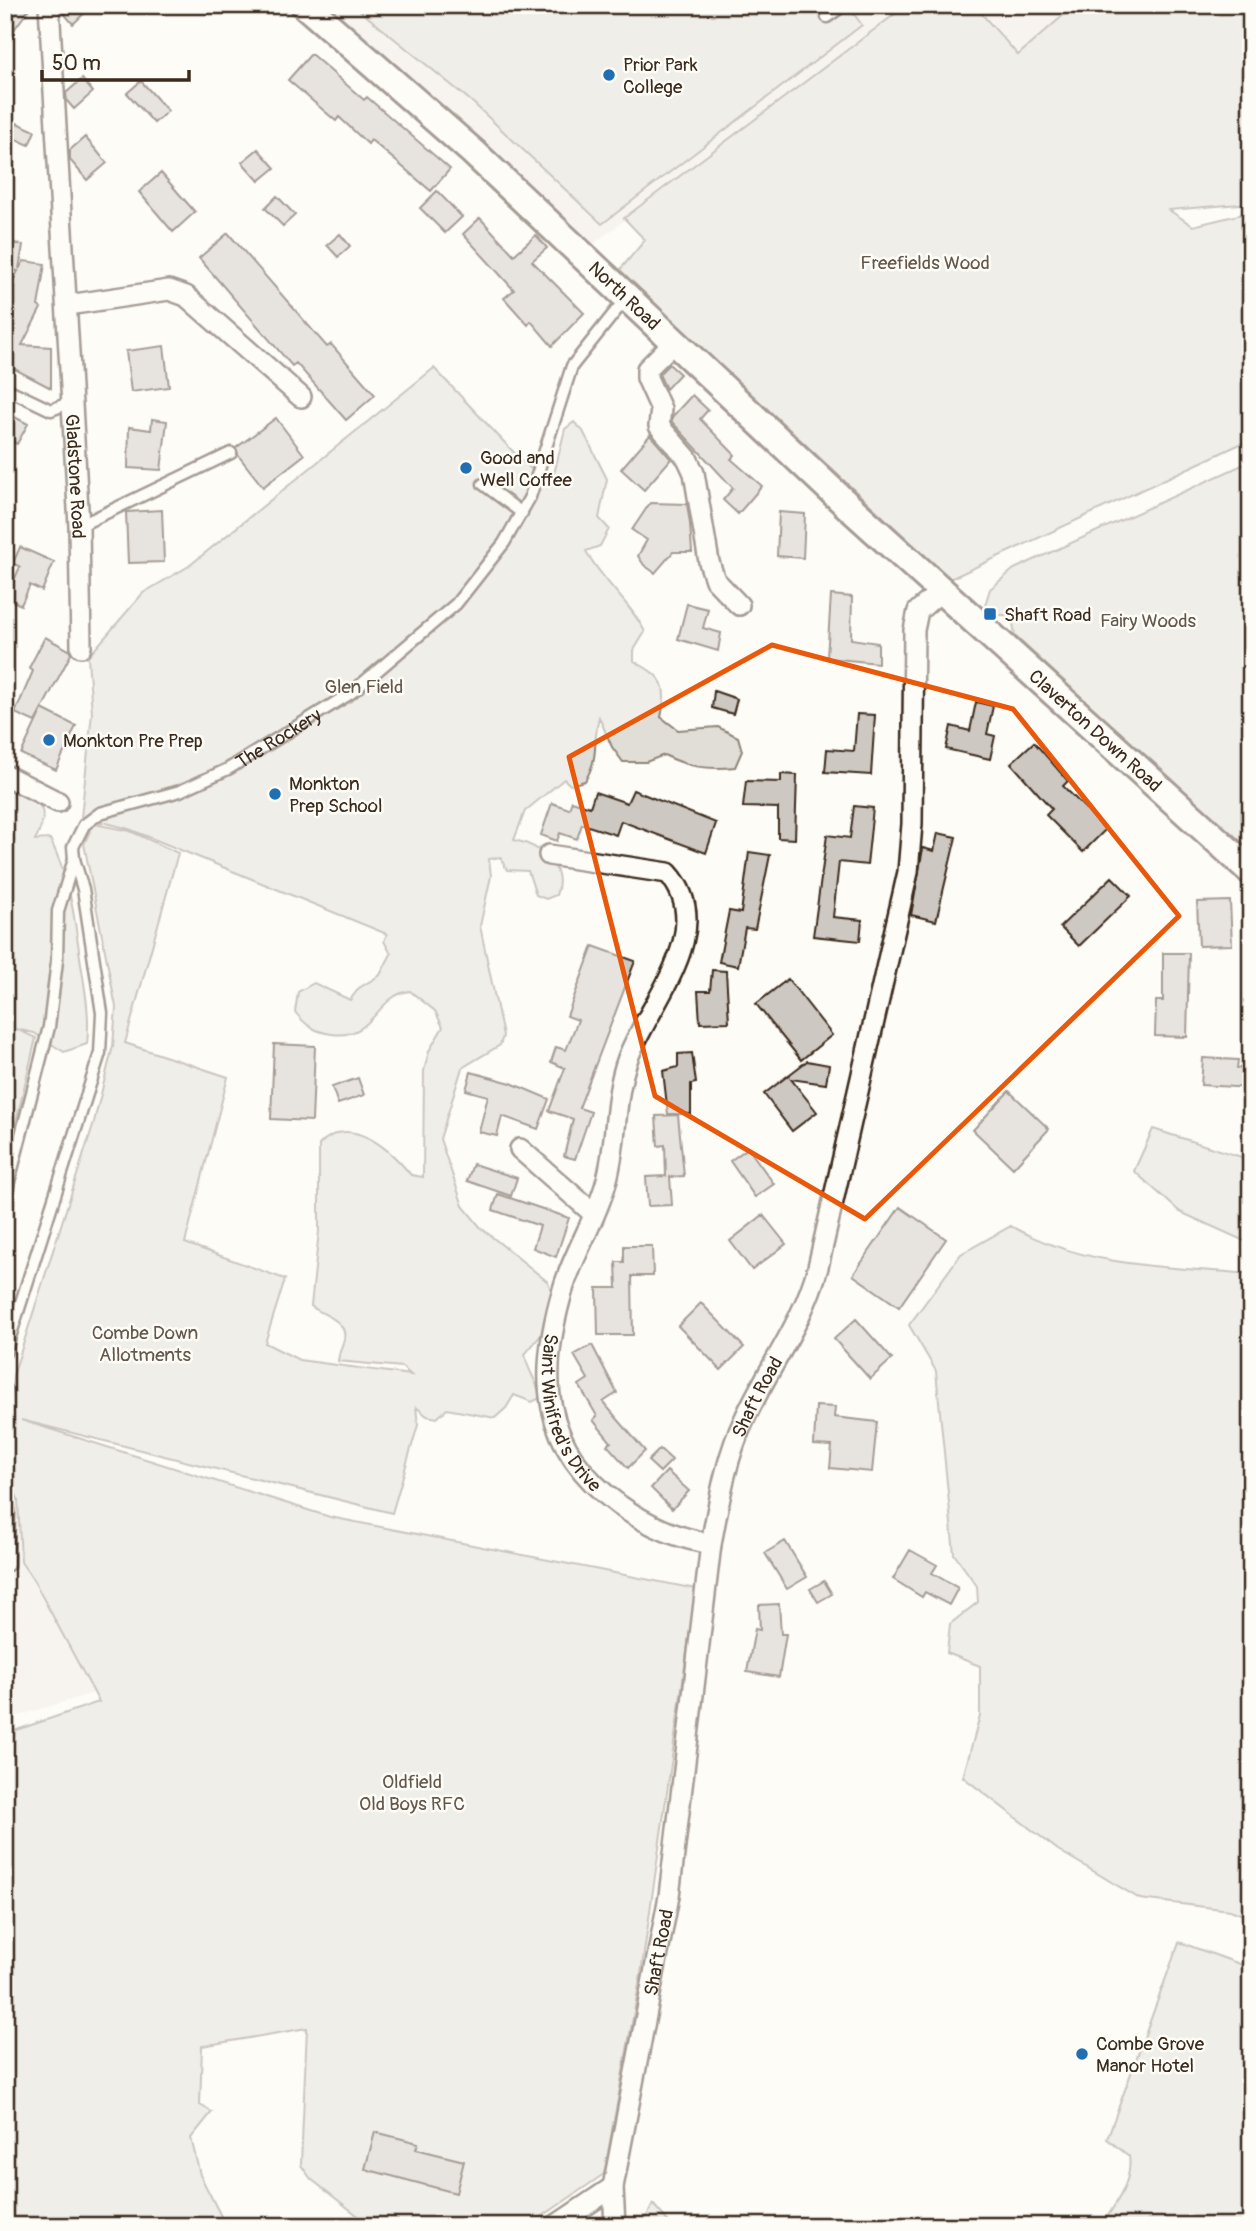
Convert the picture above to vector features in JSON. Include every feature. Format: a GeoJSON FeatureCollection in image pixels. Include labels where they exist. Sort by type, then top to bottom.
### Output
{"type":"FeatureCollection","features":[{"type":"Feature","properties":{"kind":"street","name":"Gladstone Road"},"geometry":{"type":"LineString","coordinates":[[49,5],[68,305],[79,526],[81,647]]}},
{"type":"Feature","properties":{"kind":"street","name":"North Road"},"geometry":{"type":"LineString","coordinates":[[304,5],[474,152],[846,503],[943,589]]}},
{"type":"Feature","properties":{"kind":"street"},"geometry":{"type":"LineString","coordinates":[[68,305],[169,290],[186,296],[301,397]]}},
{"type":"Feature","properties":{"kind":"street"},"geometry":{"type":"LineString","coordinates":[[675,341],[647,369],[647,378],[658,399],[659,426],[687,458],[695,473],[709,562],[715,580],[740,604]]}},
{"type":"Feature","properties":{"kind":"street","name":"Claverton Down Road"},"geometry":{"type":"LineString","coordinates":[[943,589],[1251,871]]}},
{"type":"Feature","properties":{"kind":"street","name":"Shaft Road"},"geometry":{"type":"LineString","coordinates":[[615,2226],[613,2187],[668,1896],[711,1544],[720,1498],[744,1419],[796,1327],[810,1297],[818,1267],[908,872],[912,824],[915,630],[918,611],[943,589]]}},
{"type":"Feature","properties":{"kind":"street"},"geometry":{"type":"LineString","coordinates":[[5,775],[58,802]]}},
{"type":"Feature","properties":{"kind":"street","name":"Saint Winifred's Drive"},"geometry":{"type":"LineString","coordinates":[[549,855],[656,869],[668,873],[682,896],[682,948],[627,1060],[610,1169],[565,1283],[551,1343],[551,1408],[562,1443],[601,1492],[668,1534],[711,1544]]}},
{"type":"Feature","properties":{"kind":"street"},"geometry":{"type":"LineString","coordinates":[[520,1149],[594,1214]]}},
{"type":"Feature","properties":{"kind":"street"},"geometry":{"type":"LineString","coordinates":[[555,2226],[613,2187]]}},
{"type":"Feature","properties":{"kind":"lane"},"geometry":{"type":"LineString","coordinates":[[827,17],[844,5]]}},
{"type":"Feature","properties":{"kind":"lane","name":"The Rockery"},"geometry":{"type":"LineString","coordinates":[[5,1197],[49,1027],[57,961],[58,911],[74,859],[77,835],[90,818],[180,791],[228,768],[371,678],[456,604],[505,543],[522,513],[547,453],[572,366],[627,297]]}},
{"type":"Feature","properties":{"kind":"lane"},"geometry":{"type":"LineString","coordinates":[[5,388],[51,410],[71,402]]}},
{"type":"Feature","properties":{"kind":"lane"},"geometry":{"type":"LineString","coordinates":[[79,526],[231,453]]}},
{"type":"Feature","properties":{"kind":"lane"},"geometry":{"type":"LineString","coordinates":[[483,484],[522,513]]}},
{"type":"Feature","properties":{"kind":"lane"},"geometry":{"type":"LineString","coordinates":[[5,1353],[100,1053],[100,1000],[83,889],[74,859]]}},
{"type":"Feature","properties":{"kind":"lane"},"geometry":{"type":"LineString","coordinates":[[5,1499],[9,1511],[8,1565]]}},
{"type":"Feature","properties":{"kind":"highlighted area"},"geometry":{"type":"Polygon","coordinates":[[[772,645],[1013,709],[1179,916],[865,1219],[655,1096],[569,757],[772,645]]]}},
{"type":"Feature","properties":{"kind":"shaded area","name":"Prior Park College"},"geometry":{"type":"Polygon","coordinates":[[[323,5],[906,5],[592,245],[485,144],[323,5]]]}},
{"type":"Feature","properties":{"kind":"shaded area"},"geometry":{"type":"Polygon","coordinates":[[[976,5],[1074,5],[1019,53],[976,5]]]}},
{"type":"Feature","properties":{"kind":"shaded area"},"geometry":{"type":"Polygon","coordinates":[[[5,1477],[97,1692],[5,1720],[5,1477]]]}},
{"type":"Feature","properties":{"kind":"green space","name":"Prior Park College"},"geometry":{"type":"Polygon","coordinates":[[[353,5],[847,5],[862,25],[602,224],[471,101],[353,5]]]}},
{"type":"Feature","properties":{"kind":"green space","name":"Freefields Wood"},"geometry":{"type":"Polygon","coordinates":[[[907,5],[974,5],[1018,55],[1075,5],[1251,5],[1251,203],[1169,210],[1193,226],[1251,212],[1251,439],[950,579],[619,271],[645,240],[624,218],[907,5]]]}},
{"type":"Feature","properties":{"kind":"green space"},"geometry":{"type":"Polygon","coordinates":[[[434,368],[523,462],[551,486],[565,429],[574,422],[583,431],[607,479],[599,518],[609,529],[600,546],[586,551],[645,632],[634,650],[634,661],[652,672],[661,683],[664,697],[661,717],[678,730],[718,727],[738,737],[742,751],[735,767],[698,767],[664,755],[646,762],[623,762],[612,747],[599,717],[594,757],[585,781],[570,785],[564,779],[525,811],[514,840],[533,847],[549,858],[558,875],[556,895],[546,899],[536,895],[528,871],[507,870],[500,857],[489,859],[491,876],[480,926],[503,1036],[500,1045],[462,1068],[440,1139],[463,1206],[481,1228],[548,1282],[554,1298],[547,1328],[525,1354],[540,1398],[532,1402],[514,1395],[506,1408],[495,1418],[447,1409],[437,1418],[427,1416],[416,1407],[418,1425],[392,1513],[21,1420],[330,1517],[696,1589],[641,1974],[604,2174],[528,2226],[371,2226],[311,2179],[301,2165],[307,2028],[202,2046],[200,2105],[212,2112],[191,2138],[200,2175],[226,2226],[5,2226],[5,1734],[99,1702],[34,1581],[21,1562],[18,1499],[5,1473],[5,1391],[11,1400],[13,1376],[94,1122],[113,1046],[116,1007],[84,844],[90,831],[81,818],[92,713],[88,657],[143,593],[189,566],[434,368]],[[103,822],[99,825],[130,831],[178,853],[125,1043],[228,1077],[185,1243],[285,1279],[265,1343],[299,1360],[411,1375],[402,1367],[338,1361],[344,1339],[342,1327],[311,1306],[319,1231],[319,1145],[331,1136],[343,1132],[356,1133],[381,1145],[411,1175],[423,1177],[424,1071],[429,1051],[443,1027],[435,1011],[410,991],[389,1000],[366,1024],[346,1034],[320,1032],[311,1027],[295,1012],[298,992],[314,983],[350,1000],[359,988],[380,975],[391,954],[384,941],[387,934],[129,829],[103,822]]]}},
{"type":"Feature","properties":{"kind":"green space","name":"Fairy Woods"},"geometry":{"type":"Polygon","coordinates":[[[1251,461],[1251,854],[1015,636],[1013,623],[1005,615],[993,615],[985,605],[990,589],[1014,569],[1251,461]]]}},
{"type":"Feature","properties":{"kind":"green space"},"geometry":{"type":"Polygon","coordinates":[[[5,785],[39,805],[43,818],[35,840],[50,839],[64,872],[85,989],[88,1025],[87,1044],[64,1052],[34,1033],[16,1029],[36,1038],[5,1168],[5,918],[8,914],[5,785]]]}},
{"type":"Feature","properties":{"kind":"green space"},"geometry":{"type":"Polygon","coordinates":[[[1153,1129],[1251,1160],[1251,1244],[1180,1212],[1134,1171],[1153,1129]]]}},
{"type":"Feature","properties":{"kind":"green space"},"geometry":{"type":"Polygon","coordinates":[[[1011,1226],[1039,1240],[1098,1258],[1159,1267],[1251,1274],[1251,1918],[1230,1910],[1140,1899],[1058,1850],[963,1777],[980,1716],[980,1666],[947,1653],[950,1624],[978,1602],[977,1586],[954,1554],[936,1371],[909,1325],[961,1254],[1011,1226]]]}},
{"type":"Feature","properties":{"kind":"green space"},"geometry":{"type":"Polygon","coordinates":[[[1179,1942],[1251,1968],[1251,2226],[1101,2226],[1122,2193],[1130,2166],[1129,2156],[1107,2139],[1179,1942]]]}},
{"type":"Feature","properties":{"kind":"green space"},"geometry":{"type":"Polygon","coordinates":[[[653,2204],[672,2226],[642,2226],[653,2204]]]}},
{"type":"Feature","properties":{"kind":"building"},"geometry":{"type":"Polygon","coordinates":[[[5,5],[32,5],[5,42],[5,5]]]}},
{"type":"Feature","properties":{"kind":"building"},"geometry":{"type":"Polygon","coordinates":[[[61,5],[93,5],[73,24],[62,11],[61,5]]]}},
{"type":"Feature","properties":{"kind":"building"},"geometry":{"type":"Polygon","coordinates":[[[311,54],[364,100],[367,97],[450,169],[431,191],[371,140],[368,144],[339,117],[336,121],[288,80],[311,54]]]}},
{"type":"Feature","properties":{"kind":"building"},"geometry":{"type":"Polygon","coordinates":[[[82,79],[93,92],[74,109],[67,101],[66,93],[82,79]]]}},
{"type":"Feature","properties":{"kind":"building"},"geometry":{"type":"Polygon","coordinates":[[[141,81],[168,111],[154,123],[127,93],[141,81]]]}},
{"type":"Feature","properties":{"kind":"building"},"geometry":{"type":"Polygon","coordinates":[[[17,123],[35,131],[29,145],[11,137],[17,123]]]}},
{"type":"Feature","properties":{"kind":"building"},"geometry":{"type":"Polygon","coordinates":[[[85,137],[107,163],[87,180],[70,160],[70,150],[85,137]]]}},
{"type":"Feature","properties":{"kind":"building"},"geometry":{"type":"Polygon","coordinates":[[[258,149],[275,168],[259,181],[242,162],[258,149]]]}},
{"type":"Feature","properties":{"kind":"building"},"geometry":{"type":"Polygon","coordinates":[[[161,173],[195,212],[173,232],[139,192],[161,173]]]}},
{"type":"Feature","properties":{"kind":"building"},"geometry":{"type":"Polygon","coordinates":[[[437,191],[462,217],[445,233],[420,208],[437,191]]]}},
{"type":"Feature","properties":{"kind":"building"},"geometry":{"type":"Polygon","coordinates":[[[277,196],[295,215],[283,226],[265,208],[277,196]]]}},
{"type":"Feature","properties":{"kind":"building"},"geometry":{"type":"Polygon","coordinates":[[[480,218],[514,255],[536,235],[547,248],[532,261],[584,313],[552,346],[531,321],[528,325],[504,298],[514,290],[463,234],[480,218]]]}},
{"type":"Feature","properties":{"kind":"building"},"geometry":{"type":"Polygon","coordinates":[[[228,233],[327,347],[331,344],[375,395],[346,420],[296,363],[292,366],[199,258],[228,233]]]}},
{"type":"Feature","properties":{"kind":"building"},"geometry":{"type":"Polygon","coordinates":[[[340,234],[350,246],[338,257],[327,245],[340,234]]]}},
{"type":"Feature","properties":{"kind":"building"},"geometry":{"type":"Polygon","coordinates":[[[9,242],[23,245],[19,269],[24,261],[45,264],[38,306],[41,308],[22,345],[51,347],[51,388],[11,367],[5,378],[5,297],[18,271],[5,270],[9,242]]]}},
{"type":"Feature","properties":{"kind":"building"},"geometry":{"type":"Polygon","coordinates":[[[164,346],[169,387],[131,392],[126,351],[164,346]]]}},
{"type":"Feature","properties":{"kind":"building"},"geometry":{"type":"Polygon","coordinates":[[[669,364],[680,374],[666,389],[659,374],[669,364]]]}},
{"type":"Feature","properties":{"kind":"building"},"geometry":{"type":"Polygon","coordinates":[[[692,395],[708,410],[700,419],[735,455],[731,459],[762,486],[738,514],[723,500],[733,488],[672,422],[672,417],[692,395]]]}},
{"type":"Feature","properties":{"kind":"building"},"geometry":{"type":"Polygon","coordinates":[[[5,412],[28,424],[17,444],[5,438],[5,412]]]}},
{"type":"Feature","properties":{"kind":"building"},"geometry":{"type":"Polygon","coordinates":[[[276,418],[304,455],[263,487],[238,455],[236,448],[276,418]]]}},
{"type":"Feature","properties":{"kind":"building"},"geometry":{"type":"Polygon","coordinates":[[[152,419],[167,421],[161,470],[128,468],[129,427],[151,430],[152,419]]]}},
{"type":"Feature","properties":{"kind":"building"},"geometry":{"type":"Polygon","coordinates":[[[650,435],[671,459],[644,490],[621,469],[650,435]]]}},
{"type":"Feature","properties":{"kind":"building"},"geometry":{"type":"Polygon","coordinates":[[[650,503],[687,504],[692,552],[673,552],[655,573],[644,565],[638,556],[647,540],[632,530],[650,503]]]}},
{"type":"Feature","properties":{"kind":"building"},"geometry":{"type":"Polygon","coordinates":[[[162,510],[164,562],[128,563],[126,512],[162,510]]]}},
{"type":"Feature","properties":{"kind":"building"},"geometry":{"type":"Polygon","coordinates":[[[779,512],[805,514],[803,558],[777,556],[779,512]]]}},
{"type":"Feature","properties":{"kind":"building"},"geometry":{"type":"Polygon","coordinates":[[[20,547],[54,562],[42,591],[30,585],[21,605],[6,598],[20,567],[13,563],[20,547]]]}},
{"type":"Feature","properties":{"kind":"building"},"geometry":{"type":"Polygon","coordinates":[[[831,595],[852,597],[851,639],[878,643],[878,663],[827,658],[831,595]]]}},
{"type":"Feature","properties":{"kind":"building"},"geometry":{"type":"Polygon","coordinates":[[[687,604],[708,609],[703,628],[721,633],[718,651],[678,639],[687,604]]]}},
{"type":"Feature","properties":{"kind":"building"},"geometry":{"type":"Polygon","coordinates":[[[45,637],[69,650],[71,654],[35,722],[15,713],[33,671],[29,668],[45,637]]]}},
{"type":"Feature","properties":{"kind":"building"},"geometry":{"type":"Polygon","coordinates":[[[714,691],[737,699],[733,714],[712,708],[714,691]]]}},
{"type":"Feature","properties":{"kind":"building"},"geometry":{"type":"Polygon","coordinates":[[[976,702],[993,706],[987,734],[995,736],[990,759],[946,749],[951,726],[970,731],[976,702]]]}},
{"type":"Feature","properties":{"kind":"building","name":"Monkton Pre Prep"},"geometry":{"type":"Polygon","coordinates":[[[42,709],[76,726],[56,770],[21,754],[42,709]]]}},
{"type":"Feature","properties":{"kind":"building"},"geometry":{"type":"Polygon","coordinates":[[[857,714],[875,715],[871,775],[825,772],[827,749],[854,751],[857,714]]]}},
{"type":"Feature","properties":{"kind":"building"},"geometry":{"type":"Polygon","coordinates":[[[1034,742],[1068,781],[1063,786],[1106,829],[1083,852],[1046,815],[1052,809],[1011,763],[1034,742]]]}},
{"type":"Feature","properties":{"kind":"building"},"geometry":{"type":"Polygon","coordinates":[[[781,774],[797,775],[795,839],[778,838],[778,808],[743,807],[746,781],[781,782],[781,774]]]}},
{"type":"Feature","properties":{"kind":"building"},"geometry":{"type":"Polygon","coordinates":[[[633,790],[716,823],[706,853],[621,821],[616,835],[582,824],[577,839],[560,833],[557,841],[541,835],[552,803],[569,809],[572,801],[590,807],[595,792],[627,803],[633,790]]]}},
{"type":"Feature","properties":{"kind":"building"},"geometry":{"type":"Polygon","coordinates":[[[854,806],[873,808],[867,865],[839,862],[833,917],[862,920],[860,941],[813,936],[827,835],[850,838],[854,806]]]}},
{"type":"Feature","properties":{"kind":"building"},"geometry":{"type":"Polygon","coordinates":[[[938,833],[956,837],[936,921],[911,915],[923,848],[934,851],[938,833]]]}},
{"type":"Feature","properties":{"kind":"building"},"geometry":{"type":"Polygon","coordinates":[[[749,852],[770,855],[755,929],[745,928],[738,966],[719,962],[729,911],[741,913],[749,852]]]}},
{"type":"Feature","properties":{"kind":"building"},"geometry":{"type":"Polygon","coordinates":[[[1112,877],[1131,896],[1079,946],[1060,927],[1112,877]]]}},
{"type":"Feature","properties":{"kind":"building"},"geometry":{"type":"Polygon","coordinates":[[[1230,901],[1232,945],[1199,946],[1197,902],[1230,901]]]}},
{"type":"Feature","properties":{"kind":"building"},"geometry":{"type":"Polygon","coordinates":[[[593,946],[635,961],[579,1108],[591,1112],[575,1159],[564,1156],[573,1119],[549,1111],[565,1068],[551,1062],[556,1047],[566,1050],[578,1020],[567,1016],[593,946]]]}},
{"type":"Feature","properties":{"kind":"building"},"geometry":{"type":"Polygon","coordinates":[[[1163,953],[1189,953],[1187,1037],[1155,1036],[1156,1001],[1163,1001],[1163,953]]]}},
{"type":"Feature","properties":{"kind":"building"},"geometry":{"type":"Polygon","coordinates":[[[712,970],[726,971],[729,1022],[700,1023],[698,991],[710,991],[712,970]]]}},
{"type":"Feature","properties":{"kind":"building"},"geometry":{"type":"Polygon","coordinates":[[[788,979],[832,1035],[801,1060],[756,1004],[788,979]]]}},
{"type":"Feature","properties":{"kind":"building"},"geometry":{"type":"Polygon","coordinates":[[[274,1044],[315,1046],[312,1121],[271,1119],[274,1044]]]}},
{"type":"Feature","properties":{"kind":"building"},"geometry":{"type":"Polygon","coordinates":[[[692,1053],[696,1083],[691,1084],[691,1114],[668,1114],[663,1071],[678,1067],[678,1054],[692,1053]]]}},
{"type":"Feature","properties":{"kind":"building"},"geometry":{"type":"Polygon","coordinates":[[[1203,1058],[1238,1060],[1237,1068],[1251,1067],[1251,1088],[1201,1085],[1203,1058]]]}},
{"type":"Feature","properties":{"kind":"building"},"geometry":{"type":"Polygon","coordinates":[[[807,1061],[829,1065],[826,1084],[791,1079],[817,1112],[792,1131],[764,1094],[807,1061]]]}},
{"type":"Feature","properties":{"kind":"building"},"geometry":{"type":"Polygon","coordinates":[[[471,1072],[511,1083],[549,1099],[538,1129],[502,1116],[497,1136],[479,1132],[488,1096],[466,1090],[471,1072]]]}},
{"type":"Feature","properties":{"kind":"building"},"geometry":{"type":"Polygon","coordinates":[[[358,1078],[364,1095],[338,1104],[332,1087],[358,1078]]]}},
{"type":"Feature","properties":{"kind":"building"},"geometry":{"type":"Polygon","coordinates":[[[1009,1091],[1049,1129],[1013,1168],[973,1130],[1009,1091]]]}},
{"type":"Feature","properties":{"kind":"building"},"geometry":{"type":"Polygon","coordinates":[[[678,1115],[684,1176],[670,1177],[672,1205],[648,1206],[646,1177],[666,1176],[665,1145],[658,1146],[656,1116],[678,1115]]]}},
{"type":"Feature","properties":{"kind":"building"},"geometry":{"type":"Polygon","coordinates":[[[748,1148],[774,1184],[755,1197],[730,1161],[748,1148]]]}},
{"type":"Feature","properties":{"kind":"building"},"geometry":{"type":"Polygon","coordinates":[[[473,1164],[517,1178],[511,1196],[467,1181],[473,1164]]]}},
{"type":"Feature","properties":{"kind":"building"},"geometry":{"type":"Polygon","coordinates":[[[498,1194],[569,1218],[556,1257],[533,1248],[540,1226],[493,1210],[498,1194]]]}},
{"type":"Feature","properties":{"kind":"building"},"geometry":{"type":"Polygon","coordinates":[[[900,1207],[946,1239],[899,1307],[853,1275],[900,1207]]]}},
{"type":"Feature","properties":{"kind":"building"},"geometry":{"type":"Polygon","coordinates":[[[763,1215],[786,1244],[752,1270],[730,1241],[763,1215]]]}},
{"type":"Feature","properties":{"kind":"building"},"geometry":{"type":"Polygon","coordinates":[[[624,1246],[652,1246],[653,1276],[632,1276],[633,1335],[598,1335],[597,1288],[617,1288],[616,1262],[624,1262],[624,1246]]]}},
{"type":"Feature","properties":{"kind":"building"},"geometry":{"type":"Polygon","coordinates":[[[701,1303],[744,1347],[721,1370],[678,1326],[701,1303]]]}},
{"type":"Feature","properties":{"kind":"building"},"geometry":{"type":"Polygon","coordinates":[[[856,1319],[892,1359],[870,1379],[834,1339],[856,1319]]]}},
{"type":"Feature","properties":{"kind":"building"},"geometry":{"type":"Polygon","coordinates":[[[592,1345],[617,1393],[603,1402],[645,1451],[628,1468],[607,1445],[611,1442],[593,1420],[597,1416],[579,1385],[588,1379],[574,1355],[592,1345]]]}},
{"type":"Feature","properties":{"kind":"building"},"geometry":{"type":"Polygon","coordinates":[[[816,1406],[835,1407],[834,1417],[877,1422],[872,1472],[830,1468],[832,1446],[814,1445],[816,1406]]]}},
{"type":"Feature","properties":{"kind":"building"},"geometry":{"type":"Polygon","coordinates":[[[660,1449],[672,1460],[660,1472],[648,1461],[660,1449]]]}},
{"type":"Feature","properties":{"kind":"building"},"geometry":{"type":"Polygon","coordinates":[[[667,1471],[689,1491],[672,1509],[651,1488],[667,1471]]]}},
{"type":"Feature","properties":{"kind":"building"},"geometry":{"type":"Polygon","coordinates":[[[785,1541],[807,1577],[787,1589],[765,1553],[785,1541]]]}},
{"type":"Feature","properties":{"kind":"building"},"geometry":{"type":"Polygon","coordinates":[[[910,1550],[937,1565],[932,1573],[958,1588],[949,1605],[925,1592],[922,1597],[893,1579],[910,1550]]]}},
{"type":"Feature","properties":{"kind":"building"},"geometry":{"type":"Polygon","coordinates":[[[824,1581],[832,1594],[818,1602],[810,1589],[824,1581]]]}},
{"type":"Feature","properties":{"kind":"building"},"geometry":{"type":"Polygon","coordinates":[[[779,1604],[781,1634],[786,1634],[779,1677],[747,1672],[755,1629],[760,1630],[759,1605],[779,1604]]]}},
{"type":"Feature","properties":{"kind":"building"},"geometry":{"type":"Polygon","coordinates":[[[375,2132],[418,2143],[416,2149],[464,2161],[456,2193],[365,2169],[375,2132]]]}},
{"type":"Feature","properties":{"kind":"place","name":"Prior Park College"},"geometry":{"type":"Point","coordinates":[609,75]}},
{"type":"Feature","properties":{"kind":"place","name":"Good and Well Coffee"},"geometry":{"type":"Point","coordinates":[466,468]}},
{"type":"Feature","properties":{"kind":"place","name":"Shaft Road"},"geometry":{"type":"Point","coordinates":[990,614]}},
{"type":"Feature","properties":{"kind":"place","name":"Monkton Pre Prep"},"geometry":{"type":"Point","coordinates":[49,740]}},
{"type":"Feature","properties":{"kind":"place","name":"Monkton Prep School"},"geometry":{"type":"Point","coordinates":[275,794]}},
{"type":"Feature","properties":{"kind":"place","name":"Combe Grove Manor Hotel"},"geometry":{"type":"Point","coordinates":[1082,2054]}},
{"type":"Feature","properties":{"kind":"park label","name":"Glen Field"},"geometry":{"type":"Point","coordinates":[364,686]}},
{"type":"Feature","properties":{"kind":"park label","name":"Combe Down Allotments"},"geometry":{"type":"Point","coordinates":[145,1343]}},
{"type":"Feature","properties":{"kind":"park label","name":"Oldfield Old Boys RFC"},"geometry":{"type":"Point","coordinates":[412,1792]}}]}
